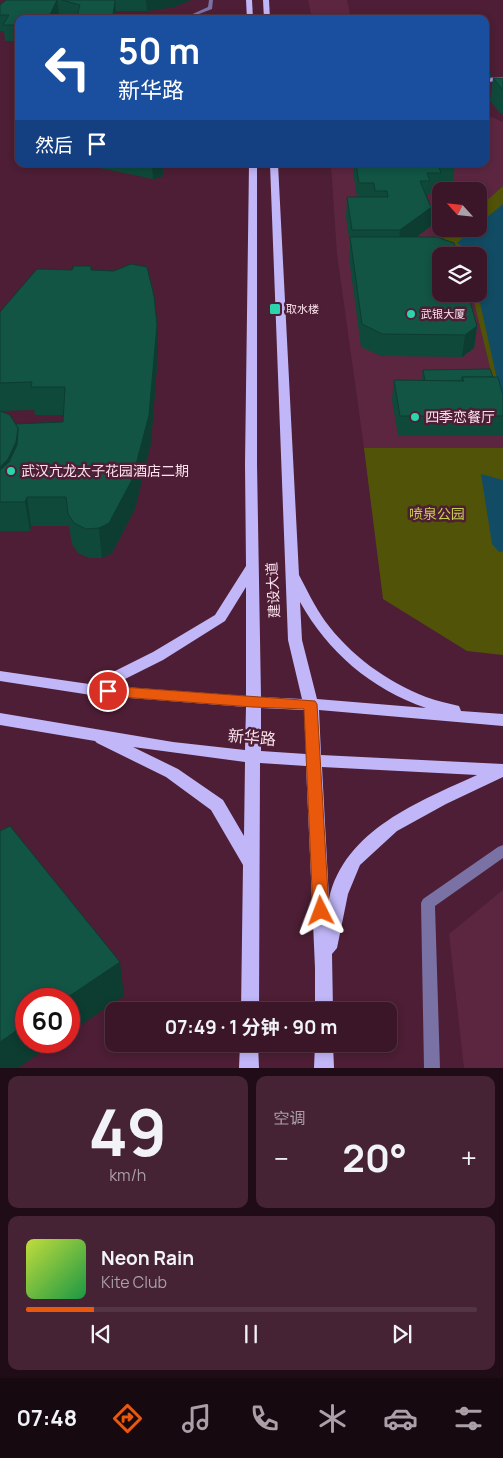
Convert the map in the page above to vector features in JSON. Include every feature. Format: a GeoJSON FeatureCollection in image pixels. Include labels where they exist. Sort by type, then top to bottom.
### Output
{"type":"FeatureCollection","features":[{"type":"Feature","properties":{"kind":"main road"},"geometry":{"type":"LineString","coordinates":[[249,0],[250,15]]}},
{"type":"Feature","properties":{"kind":"main road"},"geometry":{"type":"LineString","coordinates":[[266,0],[267,15]]}},
{"type":"Feature","properties":{"kind":"main road","name":"建设大道"},"geometry":{"type":"LineString","coordinates":[[250,1002],[253,757],[251,464],[253,167]]}},
{"type":"Feature","properties":{"kind":"main road","name":"建设大道"},"geometry":{"type":"LineString","coordinates":[[274,167],[295,640],[311,704],[324,1002]]}},
{"type":"Feature","properties":{"kind":"main road"},"geometry":{"type":"LineString","coordinates":[[91,690],[158,656],[220,618],[253,566]]}},
{"type":"Feature","properties":{"kind":"main road"},"geometry":{"type":"LineString","coordinates":[[291,572],[310,609],[330,637],[361,668],[406,694],[446,708],[503,719]]}},
{"type":"Feature","properties":{"kind":"main road"},"geometry":{"type":"LineString","coordinates":[[0,676],[91,690],[503,719]]}},
{"type":"Feature","properties":{"kind":"main road","name":"新华路"},"geometry":{"type":"LineString","coordinates":[[0,719],[88,732],[174,748],[253,757],[502,770]]}},
{"type":"Feature","properties":{"kind":"main road"},"geometry":{"type":"LineString","coordinates":[[88,732],[172,773],[217,805],[252,865]]}},
{"type":"Feature","properties":{"kind":"main road"},"geometry":{"type":"LineString","coordinates":[[324,968],[339,894],[354,860],[392,826],[440,799],[502,770]]}},
{"type":"Feature","properties":{"kind":"main road"},"geometry":{"type":"LineString","coordinates":[[249,1052],[249,1068]]}},
{"type":"Feature","properties":{"kind":"main road"},"geometry":{"type":"LineString","coordinates":[[324,1052],[324,1068]]}},
{"type":"Feature","properties":{"kind":"street"},"geometry":{"type":"LineString","coordinates":[[196,15],[210,8],[211,0]]}},
{"type":"Feature","properties":{"kind":"street"},"geometry":{"type":"LineString","coordinates":[[489,80],[503,79]]}},
{"type":"Feature","properties":{"kind":"street"},"geometry":{"type":"LineString","coordinates":[[432,1068],[428,903],[503,851]]}},
{"type":"Feature","properties":{"kind":"shaded area"},"geometry":{"type":"Polygon","coordinates":[[[308,0],[347,0],[350,15],[311,15],[308,0]]]}},
{"type":"Feature","properties":{"kind":"shaded area"},"geometry":{"type":"Polygon","coordinates":[[[489,116],[503,122],[503,186],[488,199],[488,182],[432,182],[432,238],[444,238],[442,240],[451,247],[432,247],[432,302],[474,302],[503,421],[503,448],[364,448],[337,254],[331,167],[489,167],[489,116]]]}},
{"type":"Feature","properties":{"kind":"shaded area"},"geometry":{"type":"Polygon","coordinates":[[[503,890],[503,1068],[464,1068],[449,934],[503,890]]]}},
{"type":"Feature","properties":{"kind":"green space"},"geometry":{"type":"Polygon","coordinates":[[[503,186],[503,421],[474,302],[487,302],[487,247],[444,247],[442,240],[444,238],[488,238],[488,199],[503,186]]]}},
{"type":"Feature","properties":{"kind":"green space","name":"喷泉公园"},"geometry":{"type":"Polygon","coordinates":[[[364,448],[503,448],[503,655],[467,651],[383,599],[364,448]]]}},
{"type":"Feature","properties":{"kind":"water"},"geometry":{"type":"Polygon","coordinates":[[[503,204],[503,406],[480,302],[487,302],[487,247],[463,247],[457,243],[463,238],[488,238],[488,216],[503,204]]]}},
{"type":"Feature","properties":{"kind":"water"},"geometry":{"type":"Polygon","coordinates":[[[481,474],[503,480],[503,551],[499,552],[492,544],[481,474]]]}},
{"type":"Feature","properties":{"kind":"building"},"geometry":{"type":"Polygon","coordinates":[[[6,0],[57,0],[50,15],[15,15],[15,25],[3,25],[9,15],[0,15],[0,5],[6,0]]]}},
{"type":"Feature","properties":{"kind":"building"},"geometry":{"type":"Polygon","coordinates":[[[62,0],[115,0],[113,15],[77,15],[80,5],[62,0]]]}},
{"type":"Feature","properties":{"kind":"building"},"geometry":{"type":"Polygon","coordinates":[[[493,78],[503,78],[503,90],[493,78]]]}},
{"type":"Feature","properties":{"kind":"building"},"geometry":{"type":"Polygon","coordinates":[[[356,167],[439,167],[441,173],[427,173],[430,181],[420,181],[432,207],[400,230],[352,230],[347,197],[388,197],[387,191],[375,191],[374,183],[359,183],[356,167]]]}},
{"type":"Feature","properties":{"kind":"building","name":"武银大厦"},"geometry":{"type":"Polygon","coordinates":[[[350,237],[432,237],[454,243],[455,247],[432,247],[432,302],[470,302],[477,326],[465,335],[382,334],[362,324],[350,237]]]}},
{"type":"Feature","properties":{"kind":"building"},"geometry":{"type":"Polygon","coordinates":[[[131,264],[147,267],[154,296],[157,325],[149,415],[132,480],[109,523],[99,528],[86,529],[74,523],[68,514],[66,497],[27,497],[25,502],[0,502],[0,470],[9,462],[17,445],[18,428],[15,424],[63,422],[65,387],[31,387],[32,382],[0,383],[0,312],[37,269],[72,270],[74,266],[91,266],[91,270],[114,271],[131,264]]]}},
{"type":"Feature","properties":{"kind":"building"},"geometry":{"type":"Polygon","coordinates":[[[490,369],[493,377],[462,377],[462,381],[425,381],[423,370],[490,369]]]}},
{"type":"Feature","properties":{"kind":"building"},"geometry":{"type":"Polygon","coordinates":[[[462,377],[498,377],[503,395],[503,416],[400,416],[394,380],[464,381],[462,377]]]}},
{"type":"Feature","properties":{"kind":"building"},"geometry":{"type":"Polygon","coordinates":[[[0,411],[10,415],[18,428],[16,442],[8,459],[0,467],[0,411]]]}},
{"type":"Feature","properties":{"kind":"building"},"geometry":{"type":"Polygon","coordinates":[[[10,826],[120,962],[80,989],[15,988],[15,1032],[0,1042],[0,831],[10,826]]]}},
{"type":"Feature","properties":{"kind":"place","name":"取水楼"},"geometry":{"type":"Point","coordinates":[275,309]}},
{"type":"Feature","properties":{"kind":"place","name":"武银大厦"},"geometry":{"type":"Point","coordinates":[411,314]}},
{"type":"Feature","properties":{"kind":"place","name":"四季恋餐厅"},"geometry":{"type":"Point","coordinates":[415,417]}},
{"type":"Feature","properties":{"kind":"place","name":"武汉亢龙太子花园酒店二期"},"geometry":{"type":"Point","coordinates":[11,471]}},
{"type":"Feature","properties":{"kind":"route"},"geometry":{"type":"LineString","coordinates":[[108,691],[252,702],[311,704],[321,911]]}}]}
